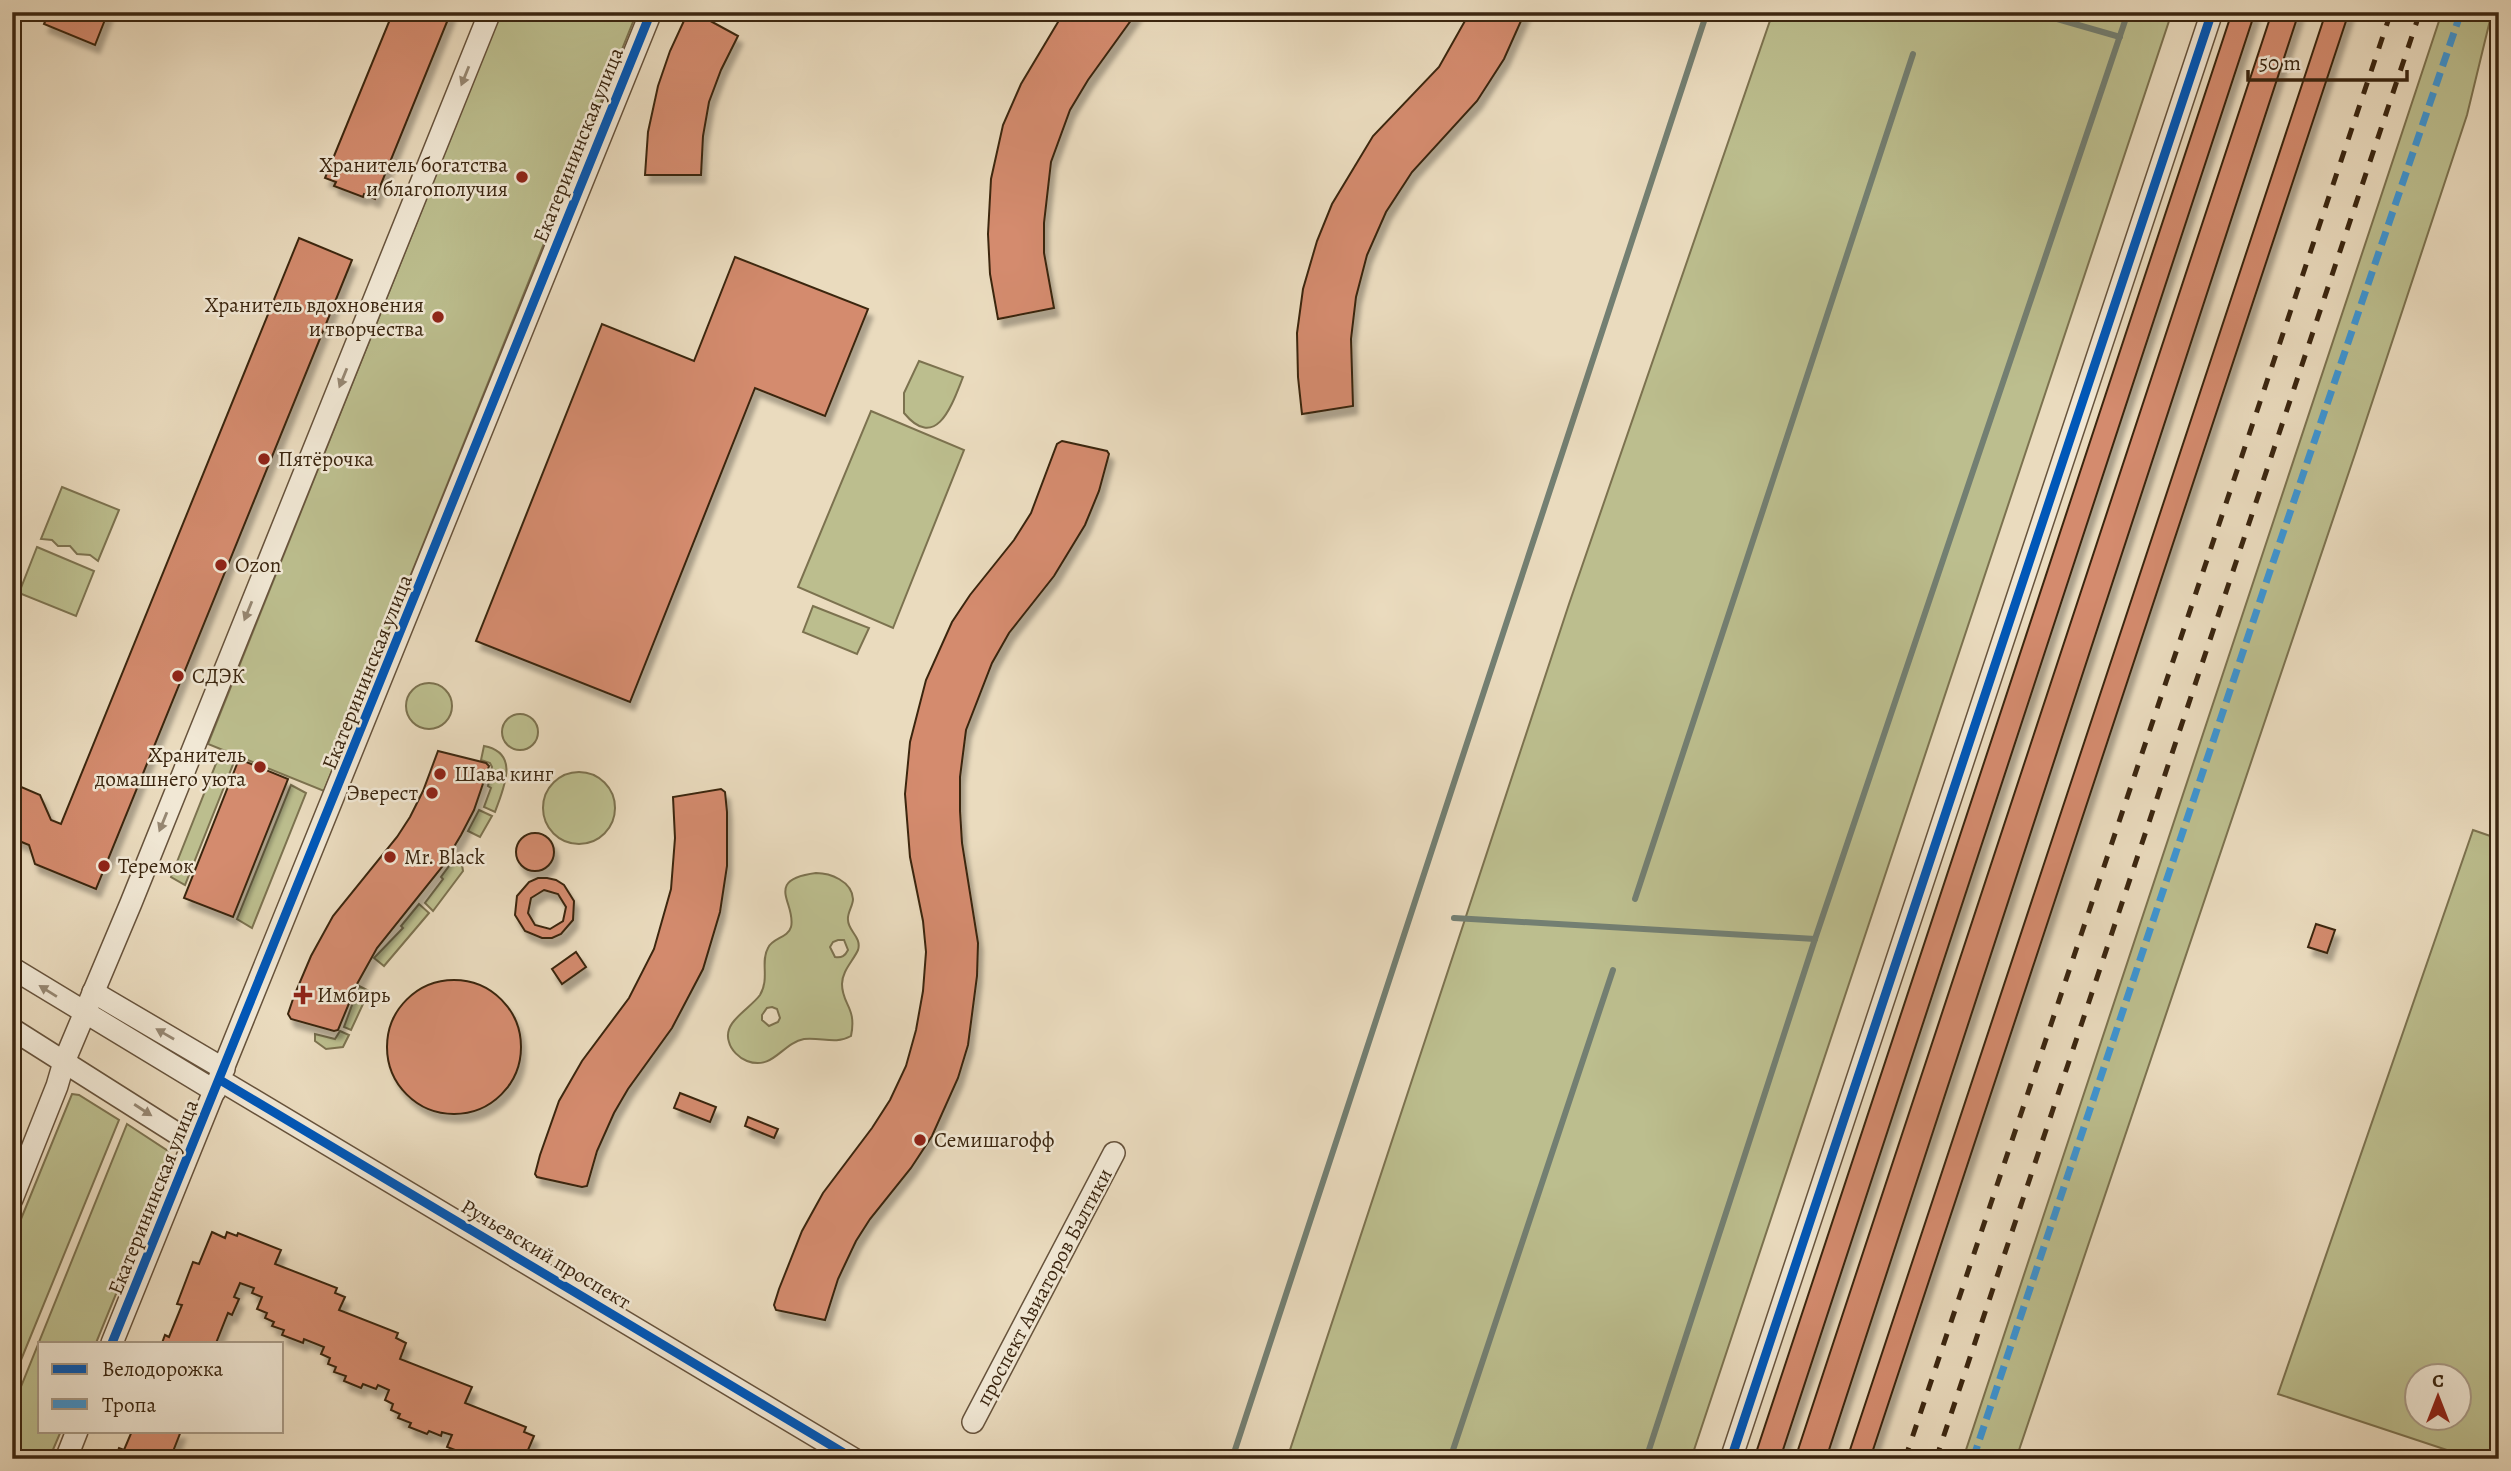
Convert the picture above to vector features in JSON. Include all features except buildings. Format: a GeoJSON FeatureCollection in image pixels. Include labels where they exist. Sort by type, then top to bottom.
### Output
{"type":"FeatureCollection","features":[{"type":"Feature","properties":{"kind":"street"},"geometry":{"type":"LineString","coordinates":[[12,1199],[64,1062],[490,12]]}},
{"type":"Feature","properties":{"kind":"street","name":"Екатерининская улица"},"geometry":{"type":"LineString","coordinates":[[112,1342],[651,12]]}},
{"type":"Feature","properties":{"kind":"street"},"geometry":{"type":"LineString","coordinates":[[1731,1459],[2212,12]]}},
{"type":"Feature","properties":{"kind":"street","name":"Ручьевский проспект"},"geometry":{"type":"LineString","coordinates":[[12,968],[84,1013],[220,1080]]}},
{"type":"Feature","properties":{"kind":"street","name":"Ручьевский проспект"},"geometry":{"type":"LineString","coordinates":[[93,992],[220,1080],[854,1459]]}},
{"type":"Feature","properties":{"kind":"street"},"geometry":{"type":"LineString","coordinates":[[12,1029],[192,1143]]}},
{"type":"Feature","properties":{"kind":"street","name":"проспект Авиаторов Балтики"},"geometry":{"type":"LineString","coordinates":[[973,1422],[1114,1153]]}},
{"type":"Feature","properties":{"kind":"street"},"geometry":{"type":"LineString","coordinates":[[66,1459],[77,1432]]}},
{"type":"Feature","properties":{"kind":"green space"},"geometry":{"type":"Polygon","coordinates":[[[501,12],[637,12],[324,791],[208,744],[501,12]]]}},
{"type":"Feature","properties":{"kind":"green space"},"geometry":{"type":"Polygon","coordinates":[[[1773,12],[2172,12],[1691,1459],[1287,1459],[1569,604],[1773,12]]]}},
{"type":"Feature","properties":{"kind":"green space"},"geometry":{"type":"Polygon","coordinates":[[[2442,12],[2492,12],[2467,115],[2356,451],[2016,1459],[1963,1459],[2442,12]]]}},
{"type":"Feature","properties":{"kind":"green space"},"geometry":{"type":"Polygon","coordinates":[[[919,361],[963,377],[949,410],[935,426],[926,428],[916,424],[904,413],[904,393],[919,361]]]}},
{"type":"Feature","properties":{"kind":"green space"},"geometry":{"type":"Polygon","coordinates":[[[871,411],[964,450],[893,628],[798,587],[871,411]]]}},
{"type":"Feature","properties":{"kind":"green space"},"geometry":{"type":"Polygon","coordinates":[[[62,487],[119,510],[98,561],[90,555],[77,554],[70,546],[58,546],[52,540],[41,539],[62,487]]]}},
{"type":"Feature","properties":{"kind":"green space"},"geometry":{"type":"Polygon","coordinates":[[[37,547],[94,571],[76,616],[19,593],[37,547]]]}},
{"type":"Feature","properties":{"kind":"green space"},"geometry":{"type":"Polygon","coordinates":[[[813,606],[869,628],[857,654],[803,632],[813,606]]]}},
{"type":"Feature","properties":{"kind":"green space"},"geometry":{"type":"Polygon","coordinates":[[[429,683],[445,690],[452,706],[445,722],[429,729],[413,722],[406,706],[413,690],[429,683]]]}},
{"type":"Feature","properties":{"kind":"green space"},"geometry":{"type":"Polygon","coordinates":[[[520,714],[533,719],[538,732],[533,745],[520,750],[507,745],[502,732],[507,719],[520,714]]]}},
{"type":"Feature","properties":{"kind":"green space"},"geometry":{"type":"Polygon","coordinates":[[[484,746],[495,750],[506,764],[505,783],[495,812],[484,807],[491,788],[488,786],[492,767],[490,763],[481,760],[484,746]]]}},
{"type":"Feature","properties":{"kind":"green space"},"geometry":{"type":"Polygon","coordinates":[[[219,756],[234,762],[185,885],[171,877],[219,756]]]}},
{"type":"Feature","properties":{"kind":"green space"},"geometry":{"type":"Polygon","coordinates":[[[586,772],[605,782],[613,794],[613,822],[605,834],[593,842],[572,844],[553,834],[545,822],[543,801],[553,782],[565,774],[586,772]]]}},
{"type":"Feature","properties":{"kind":"green space"},"geometry":{"type":"Polygon","coordinates":[[[291,785],[306,793],[252,928],[237,919],[291,785]]]}},
{"type":"Feature","properties":{"kind":"green space"},"geometry":{"type":"Polygon","coordinates":[[[479,810],[492,816],[480,837],[468,831],[479,810]]]}},
{"type":"Feature","properties":{"kind":"green space"},"geometry":{"type":"Polygon","coordinates":[[[2473,830],[2499,839],[2499,1459],[2474,1459],[2278,1394],[2473,830]]]}},
{"type":"Feature","properties":{"kind":"green space"},"geometry":{"type":"Polygon","coordinates":[[[452,862],[462,865],[463,871],[433,911],[425,903],[452,862]]]}},
{"type":"Feature","properties":{"kind":"green space"},"geometry":{"type":"Polygon","coordinates":[[[816,873],[828,875],[845,883],[852,893],[853,902],[848,920],[859,945],[842,984],[851,1012],[851,1036],[834,1040],[804,1039],[764,1062],[747,1061],[738,1056],[732,1048],[729,1028],[763,989],[768,948],[787,934],[791,927],[792,918],[786,887],[790,881],[816,873]],[[838,940],[830,947],[835,957],[843,956],[848,950],[844,940],[838,940]],[[767,1008],[762,1015],[762,1020],[769,1026],[780,1018],[777,1009],[767,1008]]]}},
{"type":"Feature","properties":{"kind":"green space"},"geometry":{"type":"Polygon","coordinates":[[[419,904],[429,913],[384,966],[374,958],[403,928],[401,926],[419,904]]]}},
{"type":"Feature","properties":{"kind":"green space"},"geometry":{"type":"Polygon","coordinates":[[[359,986],[369,991],[351,1030],[344,1027],[359,986]]]}},
{"type":"Feature","properties":{"kind":"green space"},"geometry":{"type":"Polygon","coordinates":[[[340,1031],[349,1035],[343,1047],[326,1049],[315,1041],[315,1034],[335,1039],[340,1031]]]}},
{"type":"Feature","properties":{"kind":"green space"},"geometry":{"type":"Polygon","coordinates":[[[72,1094],[79,1095],[119,1120],[12,1382],[12,1241],[72,1094]]]}},
{"type":"Feature","properties":{"kind":"green space"},"geometry":{"type":"Polygon","coordinates":[[[127,1124],[168,1151],[171,1159],[96,1342],[39,1342],[127,1124]]]}},
{"type":"Feature","properties":{"kind":"green space"},"geometry":{"type":"Polygon","coordinates":[[[38,1345],[38,1432],[61,1432],[49,1459],[27,1459],[12,1453],[12,1409],[38,1345]]]}},
{"type":"Feature","properties":{"kind":"waterway"},"geometry":{"type":"LineString","coordinates":[[1232,1459],[1707,12]]}},
{"type":"Feature","properties":{"kind":"waterway"},"geometry":{"type":"LineString","coordinates":[[2033,12],[2120,37]]}},
{"type":"Feature","properties":{"kind":"waterway"},"geometry":{"type":"LineString","coordinates":[[1646,1459],[1815,939],[2128,12]]}},
{"type":"Feature","properties":{"kind":"waterway"},"geometry":{"type":"LineString","coordinates":[[1635,899],[1913,54]]}},
{"type":"Feature","properties":{"kind":"waterway"},"geometry":{"type":"LineString","coordinates":[[1454,918],[1815,939]]}},
{"type":"Feature","properties":{"kind":"waterway"},"geometry":{"type":"LineString","coordinates":[[1450,1459],[1613,970]]}},
{"type":"Feature","properties":{"kind":"railway"},"geometry":{"type":"LineString","coordinates":[[1905,1459],[2391,12]]}},
{"type":"Feature","properties":{"kind":"railway"},"geometry":{"type":"LineString","coordinates":[[1936,1459],[2420,12]]}},
{"type":"Feature","properties":{"kind":"marked path"},"geometry":{"type":"LineString","coordinates":[[1973,1459],[2268,577],[2461,12]]}},
{"type":"Feature","properties":{"kind":"cycle path"},"geometry":{"type":"LineString","coordinates":[[112,1342],[651,12]]}},
{"type":"Feature","properties":{"kind":"cycle path"},"geometry":{"type":"LineString","coordinates":[[1731,1459],[2212,12]]}},
{"type":"Feature","properties":{"kind":"cycle path"},"geometry":{"type":"LineString","coordinates":[[220,1080],[854,1459]]}},
{"type":"Feature","properties":{"kind":"place","name":"Хранитель богатства и благополучия"},"geometry":{"type":"Point","coordinates":[522,177]}},
{"type":"Feature","properties":{"kind":"place","name":"Хранитель вдохновения и творчества"},"geometry":{"type":"Point","coordinates":[438,317]}},
{"type":"Feature","properties":{"kind":"place","name":"Пятёрочка"},"geometry":{"type":"Point","coordinates":[264,459]}},
{"type":"Feature","properties":{"kind":"place","name":"Ozon"},"geometry":{"type":"Point","coordinates":[221,565]}},
{"type":"Feature","properties":{"kind":"place","name":"СДЭК"},"geometry":{"type":"Point","coordinates":[178,676]}},
{"type":"Feature","properties":{"kind":"place","name":"Хранитель домашнего уюта"},"geometry":{"type":"Point","coordinates":[260,767]}},
{"type":"Feature","properties":{"kind":"place","name":"Шава кинг"},"geometry":{"type":"Point","coordinates":[440,774]}},
{"type":"Feature","properties":{"kind":"place","name":"Эверест"},"geometry":{"type":"Point","coordinates":[432,793]}},
{"type":"Feature","properties":{"kind":"place","name":"Mr. Black"},"geometry":{"type":"Point","coordinates":[390,857]}},
{"type":"Feature","properties":{"kind":"place","name":"Теремок"},"geometry":{"type":"Point","coordinates":[104,866]}},
{"type":"Feature","properties":{"kind":"place","name":"Имбирь"},"geometry":{"type":"Point","coordinates":[303,995]}},
{"type":"Feature","properties":{"kind":"place","name":"Семишагофф"},"geometry":{"type":"Point","coordinates":[920,1140]}}]}
